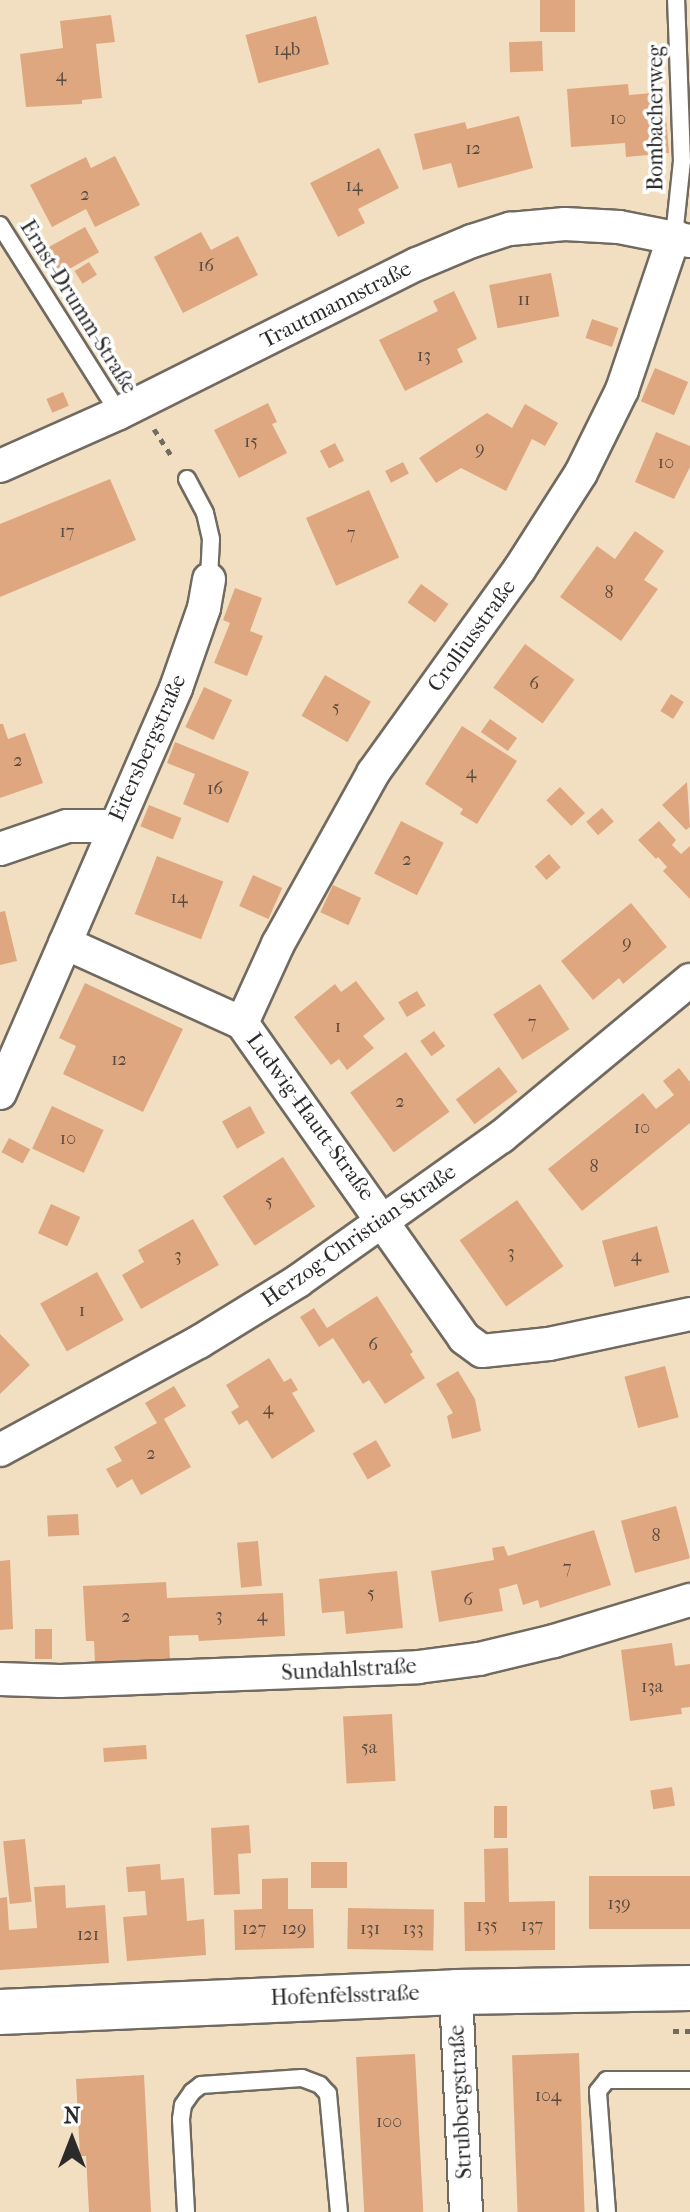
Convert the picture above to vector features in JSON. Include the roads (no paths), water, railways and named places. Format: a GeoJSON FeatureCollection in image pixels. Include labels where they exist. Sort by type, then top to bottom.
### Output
{"type":"FeatureCollection","features":[{"type":"Feature","properties":{"kind":"main road","name":"Hofenfelsstraße"},"geometry":{"type":"LineString","coordinates":[[0,2012],[456,1992],[690,1988]]}},
{"type":"Feature","properties":{"kind":"street","name":"Trautmannstraße"},"geometry":{"type":"LineString","coordinates":[[0,466],[128,409],[417,264],[485,237],[510,229],[565,224],[619,227],[682,239]]}},
{"type":"Feature","properties":{"kind":"street","name":"Crolliusstraße"},"geometry":{"type":"LineString","coordinates":[[242,1023],[300,902],[373,773],[527,559],[581,473],[622,390],[682,239]]}},
{"type":"Feature","properties":{"kind":"street","name":"Eitersbergstraße"},"geometry":{"type":"LineString","coordinates":[[0,1093],[113,826],[176,688],[204,608],[209,579]]}},
{"type":"Feature","properties":{"kind":"street"},"geometry":{"type":"LineString","coordinates":[[0,849],[67,826],[113,826]]}},
{"type":"Feature","properties":{"kind":"street","name":"Ludwig-Hautt-Straße"},"geometry":{"type":"LineString","coordinates":[[65,943],[242,1023],[464,1338],[482,1351],[549,1344],[690,1314]]}},
{"type":"Feature","properties":{"kind":"street","name":"Herzog-Christian-Straße"},"geometry":{"type":"LineString","coordinates":[[0,1450],[199,1342],[384,1221],[501,1137],[690,980]]}},
{"type":"Feature","properties":{"kind":"street","name":"Sundahlstraße"},"geometry":{"type":"LineString","coordinates":[[0,1679],[75,1681],[418,1667],[479,1659],[554,1641],[690,1600]]}},
{"type":"Feature","properties":{"kind":"street","name":"Strubbergstraße"},"geometry":{"type":"LineString","coordinates":[[456,1992],[466,2212]]}},
{"type":"Feature","properties":{"kind":"lane","name":"Bombacherweg"},"geometry":{"type":"LineString","coordinates":[[676,0],[682,239]]}},
{"type":"Feature","properties":{"kind":"lane","name":"Ernst-Drumm-Straße"},"geometry":{"type":"LineString","coordinates":[[0,225],[128,409]]}},
{"type":"Feature","properties":{"kind":"lane","name":"Eitersbergstraße"},"geometry":{"type":"LineString","coordinates":[[187,479],[205,513],[211,539],[209,579]]}},
{"type":"Feature","properties":{"kind":"lane"},"geometry":{"type":"LineString","coordinates":[[186,2212],[181,2119],[183,2105],[192,2092],[201,2085],[302,2078],[320,2085],[328,2094],[339,2212]]}},
{"type":"Feature","properties":{"kind":"lane"},"geometry":{"type":"LineString","coordinates":[[607,2212],[598,2091],[607,2080],[690,2080]]}}]}
